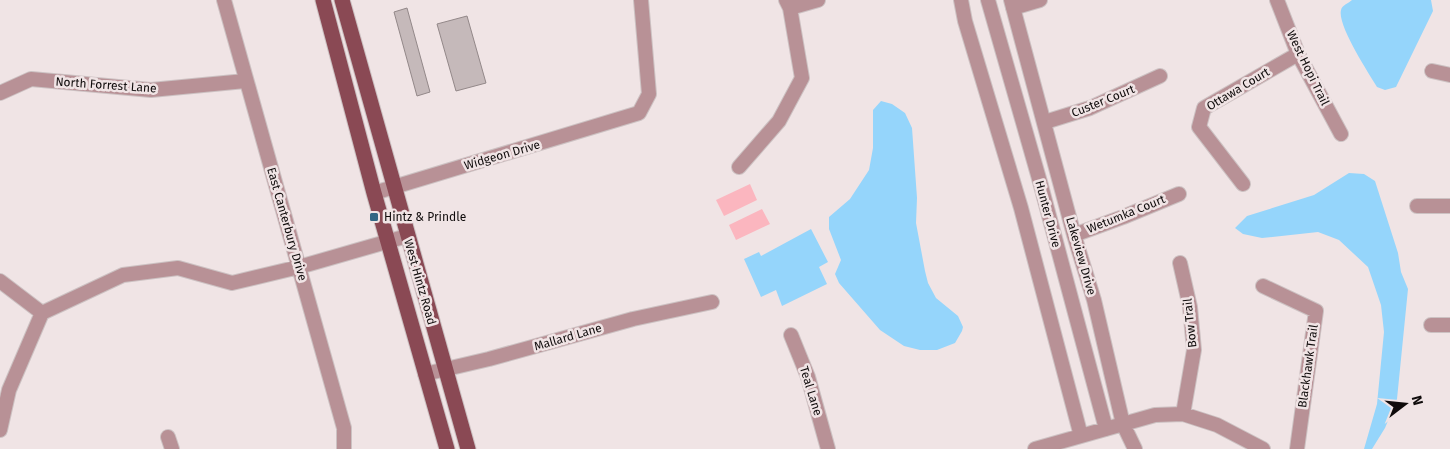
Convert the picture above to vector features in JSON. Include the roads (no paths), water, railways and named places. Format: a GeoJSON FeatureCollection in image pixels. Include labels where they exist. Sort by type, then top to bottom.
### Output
{"type":"FeatureCollection","features":[{"type":"Feature","properties":{"kind":"main road","name":"West Hintz Road"},"geometry":{"type":"LineString","coordinates":[[323,0],[374,192],[446,449]]}},
{"type":"Feature","properties":{"kind":"main road","name":"West Hintz Road"},"geometry":{"type":"LineString","coordinates":[[342,0],[468,449]]}},
{"type":"Feature","properties":{"kind":"street","name":"East Canterbury Drive"},"geometry":{"type":"LineString","coordinates":[[224,0],[344,428],[344,449]]}},
{"type":"Feature","properties":{"kind":"street","name":"Widgeon Drive"},"geometry":{"type":"LineString","coordinates":[[374,192],[639,114],[649,94],[641,0]]}},
{"type":"Feature","properties":{"kind":"street"},"geometry":{"type":"LineString","coordinates":[[739,167],[779,121],[802,78],[788,4],[818,0]]}},
{"type":"Feature","properties":{"kind":"street"},"geometry":{"type":"LineString","coordinates":[[961,0],[965,21],[1021,208],[1081,436]]}},
{"type":"Feature","properties":{"kind":"street","name":"Hunter Drive"},"geometry":{"type":"LineString","coordinates":[[988,0],[1040,182],[1106,429]]}},
{"type":"Feature","properties":{"kind":"street"},"geometry":{"type":"LineString","coordinates":[[1012,4],[1040,0]]}},
{"type":"Feature","properties":{"kind":"street","name":"West Hopi Trail"},"geometry":{"type":"LineString","coordinates":[[1277,0],[1298,54],[1341,134]]}},
{"type":"Feature","properties":{"kind":"street","name":"Lakeview Drive"},"geometry":{"type":"LineString","coordinates":[[1012,4],[1074,235],[1094,300],[1123,424],[1135,449]]}},
{"type":"Feature","properties":{"kind":"street","name":"Ottawa Court"},"geometry":{"type":"LineString","coordinates":[[1242,184],[1199,127],[1204,108],[1298,54]]}},
{"type":"Feature","properties":{"kind":"street"},"geometry":{"type":"LineString","coordinates":[[1432,71],[1450,75]]}},
{"type":"Feature","properties":{"kind":"street","name":"Custer Court"},"geometry":{"type":"LineString","coordinates":[[1045,122],[1090,108],[1160,76]]}},
{"type":"Feature","properties":{"kind":"street","name":"North Forrest Lane"},"geometry":{"type":"LineString","coordinates":[[0,93],[31,79],[151,90],[246,81]]}},
{"type":"Feature","properties":{"kind":"street","name":"Wetumka Court"},"geometry":{"type":"LineString","coordinates":[[1074,235],[1123,218],[1179,194]]}},
{"type":"Feature","properties":{"kind":"street"},"geometry":{"type":"LineString","coordinates":[[1417,206],[1450,206]]}},
{"type":"Feature","properties":{"kind":"street"},"geometry":{"type":"LineString","coordinates":[[0,430],[9,390],[42,313],[123,275],[178,268],[232,283],[299,267],[407,236]]}},
{"type":"Feature","properties":{"kind":"street","name":"Bow Trail"},"geometry":{"type":"LineString","coordinates":[[1180,263],[1190,307],[1194,350],[1183,414]]}},
{"type":"Feature","properties":{"kind":"street"},"geometry":{"type":"LineString","coordinates":[[0,281],[42,313]]}},
{"type":"Feature","properties":{"kind":"street","name":"Blackhawk Trail"},"geometry":{"type":"LineString","coordinates":[[1263,286],[1316,311],[1297,449]]}},
{"type":"Feature","properties":{"kind":"street","name":"Mallard Lane"},"geometry":{"type":"LineString","coordinates":[[425,374],[633,319],[712,302]]}},
{"type":"Feature","properties":{"kind":"street"},"geometry":{"type":"LineString","coordinates":[[1431,325],[1450,325]]}},
{"type":"Feature","properties":{"kind":"street","name":"Teal Lane"},"geometry":{"type":"LineString","coordinates":[[791,334],[808,377],[828,449]]}},
{"type":"Feature","properties":{"kind":"street"},"geometry":{"type":"LineString","coordinates":[[1034,449],[1155,416],[1183,414],[1217,425],[1263,449]]}},
{"type":"Feature","properties":{"kind":"water"},"geometry":{"type":"Polygon","coordinates":[[[1352,0],[1431,0],[1433,11],[1396,87],[1385,90],[1377,87],[1348,37],[1341,17],[1341,10],[1344,5],[1352,0]]]}},
{"type":"Feature","properties":{"kind":"water"},"geometry":{"type":"Polygon","coordinates":[[[881,101],[892,104],[905,113],[912,128],[917,198],[916,223],[928,283],[936,298],[958,316],[963,327],[955,343],[937,350],[920,350],[904,346],[880,330],[839,283],[835,274],[841,260],[829,229],[829,217],[850,199],[869,170],[873,148],[873,110],[881,101]]]}},
{"type":"Feature","properties":{"kind":"water"},"geometry":{"type":"Polygon","coordinates":[[[1349,173],[1364,174],[1375,181],[1398,253],[1401,272],[1408,289],[1397,399],[1385,428],[1372,449],[1364,449],[1377,404],[1384,332],[1381,305],[1368,267],[1339,240],[1318,232],[1262,238],[1243,234],[1235,228],[1247,216],[1314,195],[1349,173]]]}},
{"type":"Feature","properties":{"kind":"water"},"geometry":{"type":"Polygon","coordinates":[[[811,229],[828,262],[819,267],[827,284],[782,306],[776,290],[761,297],[744,259],[759,252],[761,256],[811,229]]]}},
{"type":"Feature","properties":{"kind":"place","name":"Hintz & Prindle"},"geometry":{"type":"Point","coordinates":[374,217]}}]}
